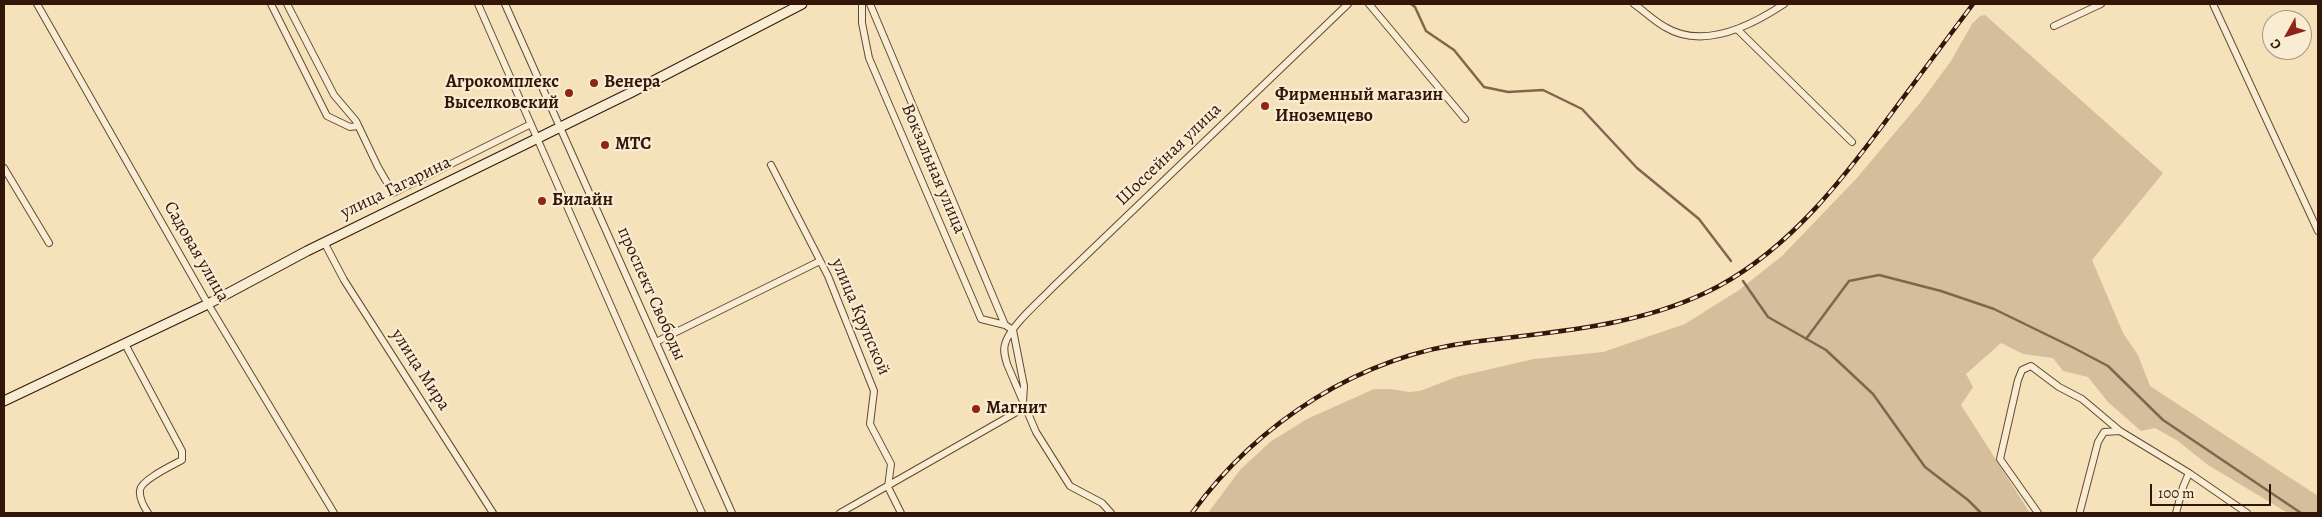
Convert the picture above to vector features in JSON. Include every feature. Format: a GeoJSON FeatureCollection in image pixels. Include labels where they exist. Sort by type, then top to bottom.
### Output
{"type":"FeatureCollection","features":[{"type":"Feature","properties":{"kind":"main road","name":"улица Гагарина"},"geometry":{"type":"LineString","coordinates":[[4,401],[208,304],[324,242],[630,93],[802,4]]}},
{"type":"Feature","properties":{"kind":"street","name":"Садовая улица"},"geometry":{"type":"LineString","coordinates":[[36,4],[208,304],[334,513]]}},
{"type":"Feature","properties":{"kind":"street"},"geometry":{"type":"LineString","coordinates":[[271,4],[328,116],[350,127],[358,126]]}},
{"type":"Feature","properties":{"kind":"street"},"geometry":{"type":"LineString","coordinates":[[287,4],[334,95],[358,126],[393,193],[532,124]]}},
{"type":"Feature","properties":{"kind":"street"},"geometry":{"type":"LineString","coordinates":[[478,4],[702,513]]}},
{"type":"Feature","properties":{"kind":"street","name":"проспект Свободы"},"geometry":{"type":"LineString","coordinates":[[505,4],[732,513]]}},
{"type":"Feature","properties":{"kind":"street","name":"Вокзальная улица"},"geometry":{"type":"LineString","coordinates":[[862,4],[862,23],[869,58],[981,319],[1005,324],[1013,330]]}},
{"type":"Feature","properties":{"kind":"street","name":"Вокзальная улица"},"geometry":{"type":"LineString","coordinates":[[870,4],[1005,324]]}},
{"type":"Feature","properties":{"kind":"street","name":"Шоссейная улица"},"geometry":{"type":"LineString","coordinates":[[1013,330],[1053,287],[1348,4]]}},
{"type":"Feature","properties":{"kind":"street"},"geometry":{"type":"LineString","coordinates":[[1369,4],[1465,120]]}},
{"type":"Feature","properties":{"kind":"street"},"geometry":{"type":"LineString","coordinates":[[1634,4],[1666,28],[1696,38],[1737,29],[1784,4]]}},
{"type":"Feature","properties":{"kind":"street"},"geometry":{"type":"LineString","coordinates":[[2054,26],[2101,4]]}},
{"type":"Feature","properties":{"kind":"street"},"geometry":{"type":"LineString","coordinates":[[2213,4],[2318,232]]}},
{"type":"Feature","properties":{"kind":"street"},"geometry":{"type":"LineString","coordinates":[[1737,29],[1852,142]]}},
{"type":"Feature","properties":{"kind":"street","name":"улица Крупской"},"geometry":{"type":"LineString","coordinates":[[771,165],[820,261],[874,391],[870,424],[891,464],[888,487]]}},
{"type":"Feature","properties":{"kind":"street"},"geometry":{"type":"LineString","coordinates":[[4,168],[49,243]]}},
{"type":"Feature","properties":{"kind":"street","name":"улица Мира"},"geometry":{"type":"LineString","coordinates":[[324,242],[344,280],[493,513]]}},
{"type":"Feature","properties":{"kind":"street"},"geometry":{"type":"LineString","coordinates":[[656,342],[820,261]]}},
{"type":"Feature","properties":{"kind":"street"},"geometry":{"type":"LineString","coordinates":[[1013,330],[1005,343],[1004,352],[1023,405],[1036,432],[1070,486],[1102,503],[1111,513]]}},
{"type":"Feature","properties":{"kind":"street"},"geometry":{"type":"LineString","coordinates":[[840,513],[1015,413],[1023,405],[1024,386],[1013,330]]}},
{"type":"Feature","properties":{"kind":"street"},"geometry":{"type":"LineString","coordinates":[[125,344],[182,451],[182,460],[143,483],[140,491],[142,503],[148,513]]}},
{"type":"Feature","properties":{"kind":"street"},"geometry":{"type":"LineString","coordinates":[[2038,513],[2000,459],[2018,380],[2022,370],[2032,366],[2059,387],[2082,399],[2120,430],[2189,473],[2246,513]]}},
{"type":"Feature","properties":{"kind":"street"},"geometry":{"type":"LineString","coordinates":[[2080,511],[2098,442],[2104,432],[2120,430]]}},
{"type":"Feature","properties":{"kind":"street"},"geometry":{"type":"LineString","coordinates":[[2176,513],[2182,487],[2189,473]]}},
{"type":"Feature","properties":{"kind":"street"},"geometry":{"type":"LineString","coordinates":[[888,487],[901,513]]}},
{"type":"Feature","properties":{"kind":"shaded area"},"geometry":{"type":"Polygon","coordinates":[[[1985,15],[2163,173],[2092,260],[2123,333],[2138,355],[2150,386],[2318,496],[2318,513],[2288,513],[2208,465],[2178,441],[2155,428],[2141,431],[2108,402],[2088,377],[2063,371],[2053,358],[2023,354],[2001,343],[1966,374],[1973,387],[1961,405],[2030,513],[1208,513],[1240,470],[1270,442],[1307,419],[1374,389],[1420,391],[1456,377],[1534,359],[1603,352],[1685,324],[1739,290],[1782,256],[1856,179],[1920,103],[1951,61],[1972,24],[1980,16],[1985,15]]]}},
{"type":"Feature","properties":{"kind":"waterway"},"geometry":{"type":"LineString","coordinates":[[1411,4],[1415,7],[1426,31],[1454,50],[1484,87],[1508,92],[1543,90],[1582,109],[1637,168],[1699,219],[1731,261]]}},
{"type":"Feature","properties":{"kind":"waterway"},"geometry":{"type":"LineString","coordinates":[[1806,339],[1849,281],[1879,275],[1941,291],[1994,309],[2108,366],[2163,420],[2301,513]]}},
{"type":"Feature","properties":{"kind":"waterway"},"geometry":{"type":"LineString","coordinates":[[1743,281],[1768,317],[1826,350],[1873,394],[1925,467],[1968,500],[1981,513]]}},
{"type":"Feature","properties":{"kind":"railway"},"geometry":{"type":"LineString","coordinates":[[1192,513],[1218,480],[1248,450],[1280,423],[1315,399],[1352,378],[1391,362],[1431,350],[1630,319],[1690,300],[1719,286],[1745,270],[1793,231],[1835,186],[1973,4]]}},
{"type":"Feature","properties":{"kind":"place","name":"Венера"},"geometry":{"type":"Point","coordinates":[594,83]}},
{"type":"Feature","properties":{"kind":"place","name":"Агрокомплекс Выселковский"},"geometry":{"type":"Point","coordinates":[569,93]}},
{"type":"Feature","properties":{"kind":"place","name":"Фирменный магазин Иноземцево"},"geometry":{"type":"Point","coordinates":[1265,106]}},
{"type":"Feature","properties":{"kind":"place","name":"МТС"},"geometry":{"type":"Point","coordinates":[605,145]}},
{"type":"Feature","properties":{"kind":"place","name":"Билайн"},"geometry":{"type":"Point","coordinates":[542,201]}},
{"type":"Feature","properties":{"kind":"place","name":"Магнит"},"geometry":{"type":"Point","coordinates":[976,409]}}]}
